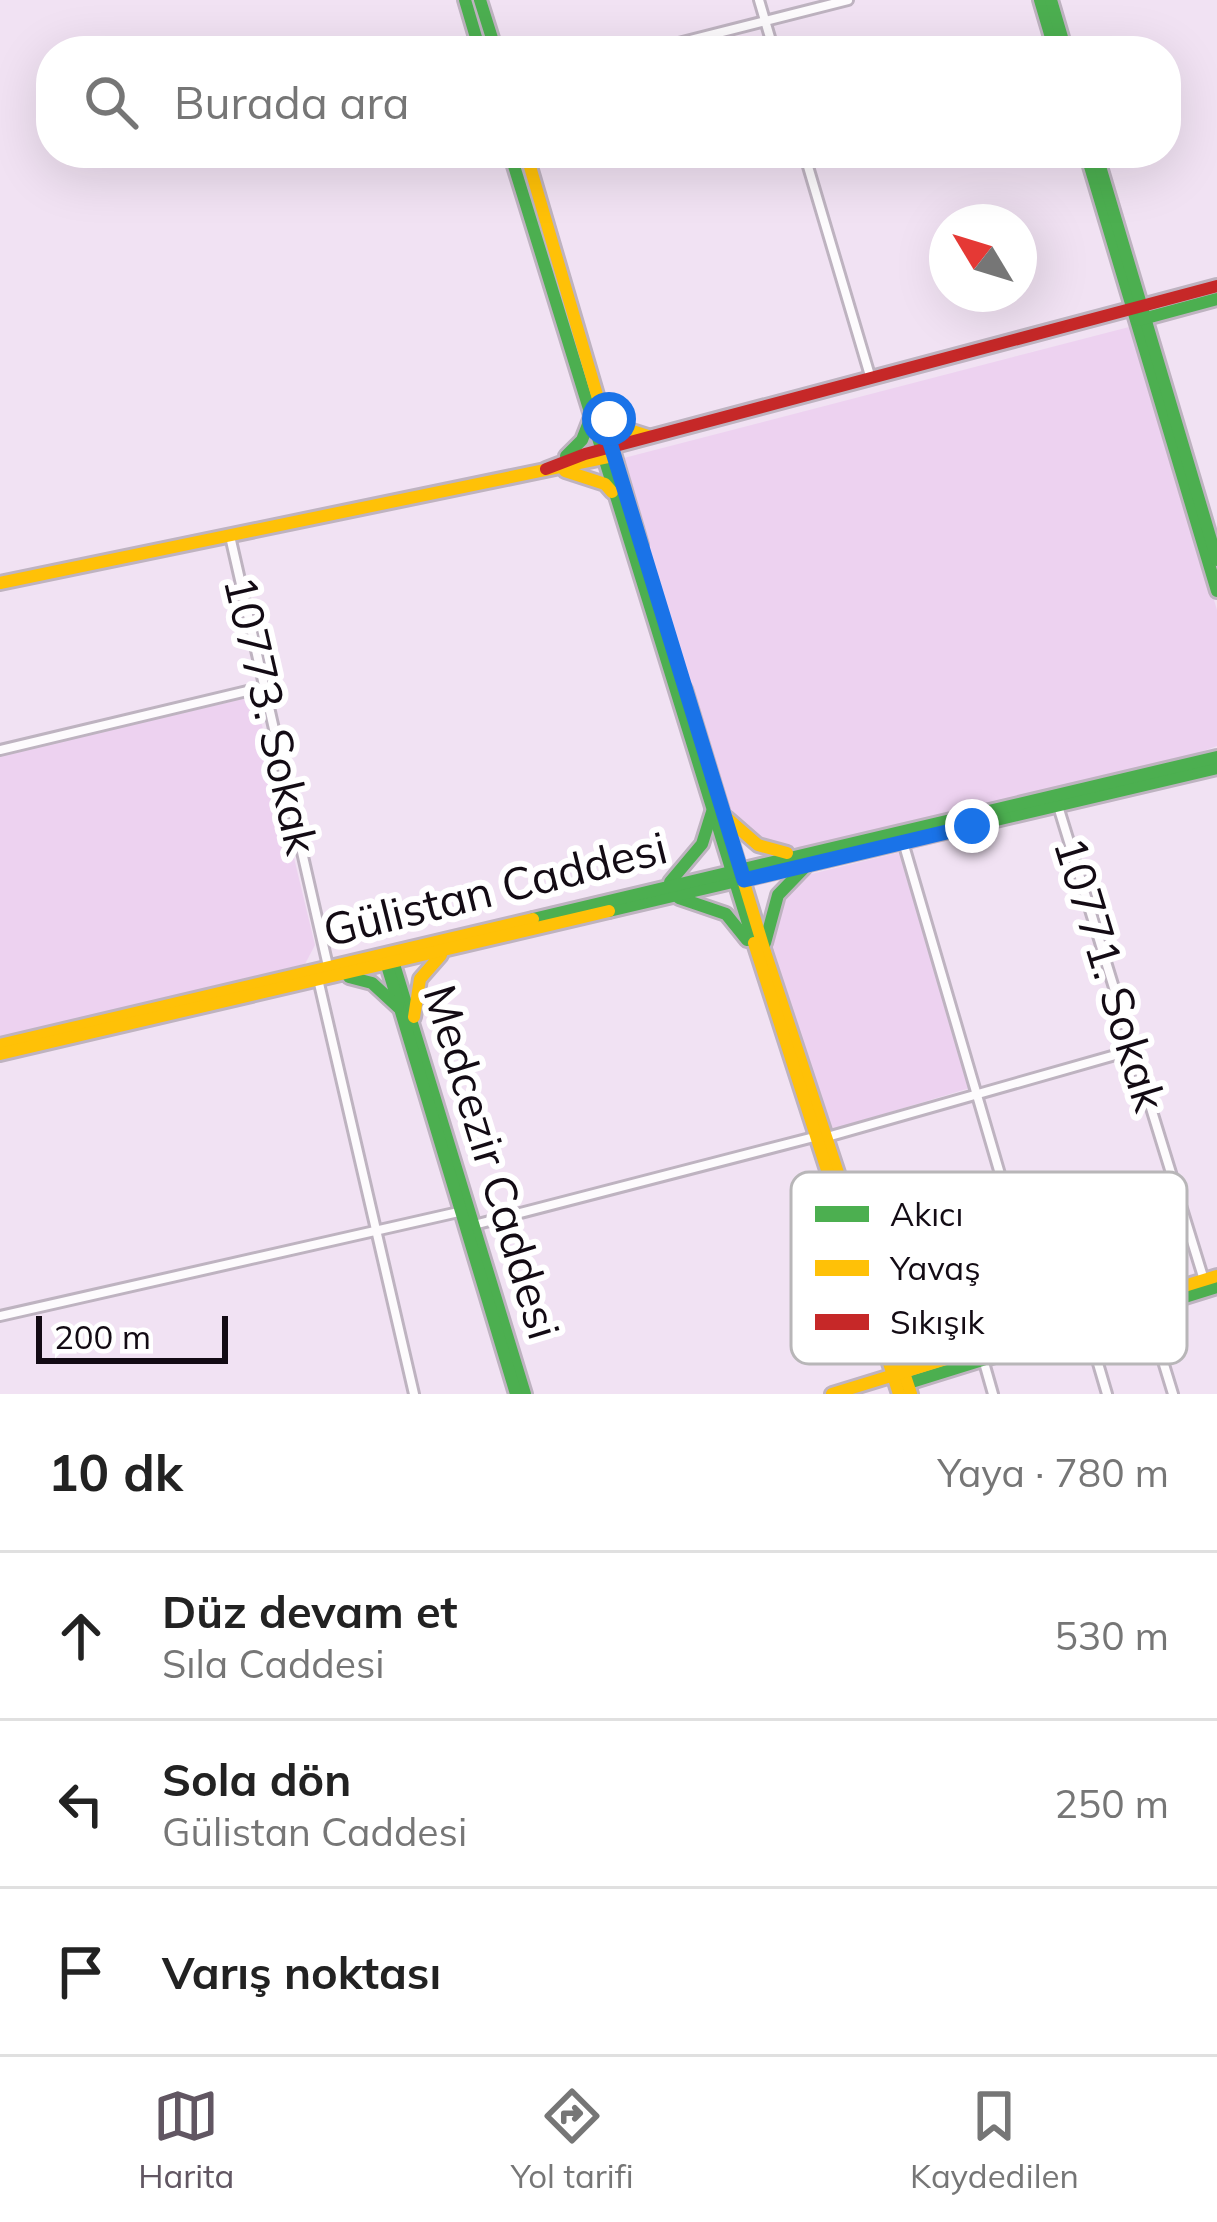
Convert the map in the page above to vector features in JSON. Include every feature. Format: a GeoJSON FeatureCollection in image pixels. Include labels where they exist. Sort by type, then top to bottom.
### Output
{"type":"FeatureCollection","features":[{"type":"Feature","properties":{"kind":"street"},"geometry":{"type":"LineString","coordinates":[[465,0],[476,36]]}},
{"type":"Feature","properties":{"kind":"street"},"geometry":{"type":"LineString","coordinates":[[480,0],[491,36]]}},
{"type":"Feature","properties":{"kind":"street"},"geometry":{"type":"LineString","coordinates":[[759,0],[770,36]]}},
{"type":"Feature","properties":{"kind":"street"},"geometry":{"type":"LineString","coordinates":[[706,36],[848,0]]}},
{"type":"Feature","properties":{"kind":"street"},"geometry":{"type":"LineString","coordinates":[[1040,0],[1051,36]]}},
{"type":"Feature","properties":{"kind":"street"},"geometry":{"type":"LineString","coordinates":[[1051,0],[1062,36]]}},
{"type":"Feature","properties":{"kind":"street"},"geometry":{"type":"LineString","coordinates":[[515,168],[596,412],[651,437]]}},
{"type":"Feature","properties":{"kind":"street"},"geometry":{"type":"LineString","coordinates":[[530,168],[608,453],[760,952],[832,1172]]}},
{"type":"Feature","properties":{"kind":"street"},"geometry":{"type":"LineString","coordinates":[[808,168],[871,379]]}},
{"type":"Feature","properties":{"kind":"street"},"geometry":{"type":"LineString","coordinates":[[1091,168],[1217,560]]}},
{"type":"Feature","properties":{"kind":"street"},"geometry":{"type":"LineString","coordinates":[[1100,168],[1217,590]]}},
{"type":"Feature","properties":{"kind":"street"},"geometry":{"type":"LineString","coordinates":[[1139,314],[1217,286]]}},
{"type":"Feature","properties":{"kind":"street"},"geometry":{"type":"LineString","coordinates":[[0,583],[552,467],[871,379],[1217,299]]}},
{"type":"Feature","properties":{"kind":"street"},"geometry":{"type":"LineString","coordinates":[[552,467],[577,446],[596,412]]}},
{"type":"Feature","properties":{"kind":"street"},"geometry":{"type":"LineString","coordinates":[[608,453],[618,500],[718,810],[758,845],[805,858],[778,895],[760,952]]}},
{"type":"Feature","properties":{"kind":"street"},"geometry":{"type":"LineString","coordinates":[[552,467],[605,484],[618,500]]}},
{"type":"Feature","properties":{"kind":"street","name":"10773. Sokak"},"geometry":{"type":"LineString","coordinates":[[230,534],[331,971]]}},
{"type":"Feature","properties":{"kind":"street"},"geometry":{"type":"LineString","coordinates":[[0,750],[264,687]]}},
{"type":"Feature","properties":{"kind":"street","name":"Gülistan Caddesi"},"geometry":{"type":"LineString","coordinates":[[0,1049],[1217,759]]}},
{"type":"Feature","properties":{"kind":"street","name":"Gülistan Caddesi"},"geometry":{"type":"LineString","coordinates":[[805,858],[903,842],[1058,806],[1217,759]]}},
{"type":"Feature","properties":{"kind":"street","name":"10771. Sokak"},"geometry":{"type":"LineString","coordinates":[[1058,806],[1175,1172]]}},
{"type":"Feature","properties":{"kind":"street"},"geometry":{"type":"LineString","coordinates":[[718,810],[702,844],[668,891],[726,914],[760,952]]}},
{"type":"Feature","properties":{"kind":"street"},"geometry":{"type":"LineString","coordinates":[[903,842],[1000,1172]]}},
{"type":"Feature","properties":{"kind":"street","name":"Gülistan Caddesi"},"geometry":{"type":"LineString","coordinates":[[389,958],[447,950],[668,891]]}},
{"type":"Feature","properties":{"kind":"street"},"geometry":{"type":"LineString","coordinates":[[416,1032],[416,987],[447,950]]}},
{"type":"Feature","properties":{"kind":"street","name":"Medcezir Caddesi"},"geometry":{"type":"LineString","coordinates":[[389,958],[401,1012],[466,1209]]}},
{"type":"Feature","properties":{"kind":"street","name":"Medcezir Caddesi"},"geometry":{"type":"LineString","coordinates":[[389,958],[416,1032],[521,1394]]}},
{"type":"Feature","properties":{"kind":"street"},"geometry":{"type":"LineString","coordinates":[[331,971],[371,983],[401,1012]]}},
{"type":"Feature","properties":{"kind":"street","name":"Gülistan Caddesi"},"geometry":{"type":"LineString","coordinates":[[0,1049],[318,980],[331,971]]}},
{"type":"Feature","properties":{"kind":"street"},"geometry":{"type":"LineString","coordinates":[[318,980],[414,1394]]}},
{"type":"Feature","properties":{"kind":"street"},"geometry":{"type":"LineString","coordinates":[[471,1226],[821,1137],[1133,1050]]}},
{"type":"Feature","properties":{"kind":"street","name":"10771. Sokak"},"geometry":{"type":"LineString","coordinates":[[1187,1206],[1213,1281]]}},
{"type":"Feature","properties":{"kind":"street"},"geometry":{"type":"LineString","coordinates":[[0,1316],[466,1209]]}},
{"type":"Feature","properties":{"kind":"street"},"geometry":{"type":"LineString","coordinates":[[902,1384],[953,1364]]}},
{"type":"Feature","properties":{"kind":"street"},"geometry":{"type":"LineString","coordinates":[[832,1394],[902,1384],[967,1364]]}},
{"type":"Feature","properties":{"kind":"street"},"geometry":{"type":"LineString","coordinates":[[984,1364],[993,1394]]}},
{"type":"Feature","properties":{"kind":"street"},"geometry":{"type":"LineString","coordinates":[[1098,1364],[1107,1394]]}},
{"type":"Feature","properties":{"kind":"street"},"geometry":{"type":"LineString","coordinates":[[1164,1364],[1173,1394]]}},
{"type":"Feature","properties":{"kind":"shaded area"},"geometry":{"type":"Polygon","coordinates":[[[1133,326],[1217,610],[1217,746],[805,847],[779,846],[747,830],[724,800],[620,459],[1133,326]]]}},
{"type":"Feature","properties":{"kind":"shaded area"},"geometry":{"type":"Polygon","coordinates":[[[255,696],[315,945],[305,964],[0,1037],[0,756],[255,696]]]}},
{"type":"Feature","properties":{"kind":"shaded area"},"geometry":{"type":"Polygon","coordinates":[[[901,852],[970,1088],[831,1130],[770,943],[782,897],[803,876],[901,852]]]}},
{"type":"Feature","properties":{"kind":"traffic: fast"},"geometry":{"type":"LineString","coordinates":[[465,0],[476,36]]}},
{"type":"Feature","properties":{"kind":"traffic: fast"},"geometry":{"type":"LineString","coordinates":[[480,0],[491,36]]}},
{"type":"Feature","properties":{"kind":"traffic: fast"},"geometry":{"type":"LineString","coordinates":[[1040,0],[1051,36]]}},
{"type":"Feature","properties":{"kind":"traffic: fast"},"geometry":{"type":"LineString","coordinates":[[1051,0],[1062,36]]}},
{"type":"Feature","properties":{"kind":"traffic: fast"},"geometry":{"type":"LineString","coordinates":[[515,168],[754,943]]}},
{"type":"Feature","properties":{"kind":"traffic: fast"},"geometry":{"type":"LineString","coordinates":[[1090,168],[1217,591]]}},
{"type":"Feature","properties":{"kind":"traffic: fast"},"geometry":{"type":"LineString","coordinates":[[1100,168],[1217,560]]}},
{"type":"Feature","properties":{"kind":"traffic: fast"},"geometry":{"type":"LineString","coordinates":[[1139,320],[1217,299]]}},
{"type":"Feature","properties":{"kind":"traffic: fast"},"geometry":{"type":"LineString","coordinates":[[566,456],[582,440],[591,417]]}},
{"type":"Feature","properties":{"kind":"traffic: fast"},"geometry":{"type":"LineString","coordinates":[[533,919],[1217,757]]}},
{"type":"Feature","properties":{"kind":"traffic: fast"},"geometry":{"type":"LineString","coordinates":[[609,911],[1217,768]]}},
{"type":"Feature","properties":{"kind":"traffic: fast"},"geometry":{"type":"LineString","coordinates":[[670,882],[702,844],[712,812]]}},
{"type":"Feature","properties":{"kind":"traffic: fast"},"geometry":{"type":"LineString","coordinates":[[765,943],[778,895],[805,867]]}},
{"type":"Feature","properties":{"kind":"traffic: fast"},"geometry":{"type":"LineString","coordinates":[[679,898],[726,914],[747,940]]}},
{"type":"Feature","properties":{"kind":"traffic: fast"},"geometry":{"type":"LineString","coordinates":[[393,961],[525,1394]]}},
{"type":"Feature","properties":{"kind":"traffic: fast"},"geometry":{"type":"LineString","coordinates":[[386,962],[516,1394]]}},
{"type":"Feature","properties":{"kind":"traffic: fast"},"geometry":{"type":"LineString","coordinates":[[349,977],[372,983],[398,1007]]}},
{"type":"Feature","properties":{"kind":"traffic: fast"},"geometry":{"type":"LineString","coordinates":[[1187,1296],[1217,1287]]}},
{"type":"Feature","properties":{"kind":"traffic: fast"},"geometry":{"type":"LineString","coordinates":[[905,1384],[969,1364]]}},
{"type":"Feature","properties":{"kind":"traffic: slow"},"geometry":{"type":"LineString","coordinates":[[530,168],[641,545]]}},
{"type":"Feature","properties":{"kind":"traffic: slow"},"geometry":{"type":"LineString","coordinates":[[602,412],[623,428],[648,436]]}},
{"type":"Feature","properties":{"kind":"traffic: slow"},"geometry":{"type":"LineString","coordinates":[[0,583],[608,457]]}},
{"type":"Feature","properties":{"kind":"traffic: slow"},"geometry":{"type":"LineString","coordinates":[[565,471],[605,484],[612,492]]}},
{"type":"Feature","properties":{"kind":"traffic: slow"},"geometry":{"type":"LineString","coordinates":[[685,689],[838,1172]]}},
{"type":"Feature","properties":{"kind":"traffic: slow"},"geometry":{"type":"LineString","coordinates":[[727,818],[758,845],[787,853]]}},
{"type":"Feature","properties":{"kind":"traffic: slow"},"geometry":{"type":"LineString","coordinates":[[0,1054],[609,911]]}},
{"type":"Feature","properties":{"kind":"traffic: slow"},"geometry":{"type":"LineString","coordinates":[[0,1045],[533,919]]}},
{"type":"Feature","properties":{"kind":"traffic: slow"},"geometry":{"type":"LineString","coordinates":[[754,943],[828,1172]]}},
{"type":"Feature","properties":{"kind":"traffic: slow"},"geometry":{"type":"LineString","coordinates":[[414,1017],[420,979],[441,955]]}},
{"type":"Feature","properties":{"kind":"traffic: slow"},"geometry":{"type":"LineString","coordinates":[[1187,1285],[1217,1276]]}},
{"type":"Feature","properties":{"kind":"traffic: slow"},"geometry":{"type":"LineString","coordinates":[[889,1364],[899,1394]]}},
{"type":"Feature","properties":{"kind":"traffic: slow"},"geometry":{"type":"LineString","coordinates":[[901,1364],[911,1394]]}},
{"type":"Feature","properties":{"kind":"traffic: slow"},"geometry":{"type":"LineString","coordinates":[[832,1394],[930,1364]]}},
{"type":"Feature","properties":{"kind":"traffic: jam"},"geometry":{"type":"LineString","coordinates":[[546,469],[585,454],[1217,286]]}},
{"type":"Feature","properties":{"kind":"route"},"geometry":{"type":"LineString","coordinates":[[609,419],[600,410],[744,880],[972,826]]}}]}
